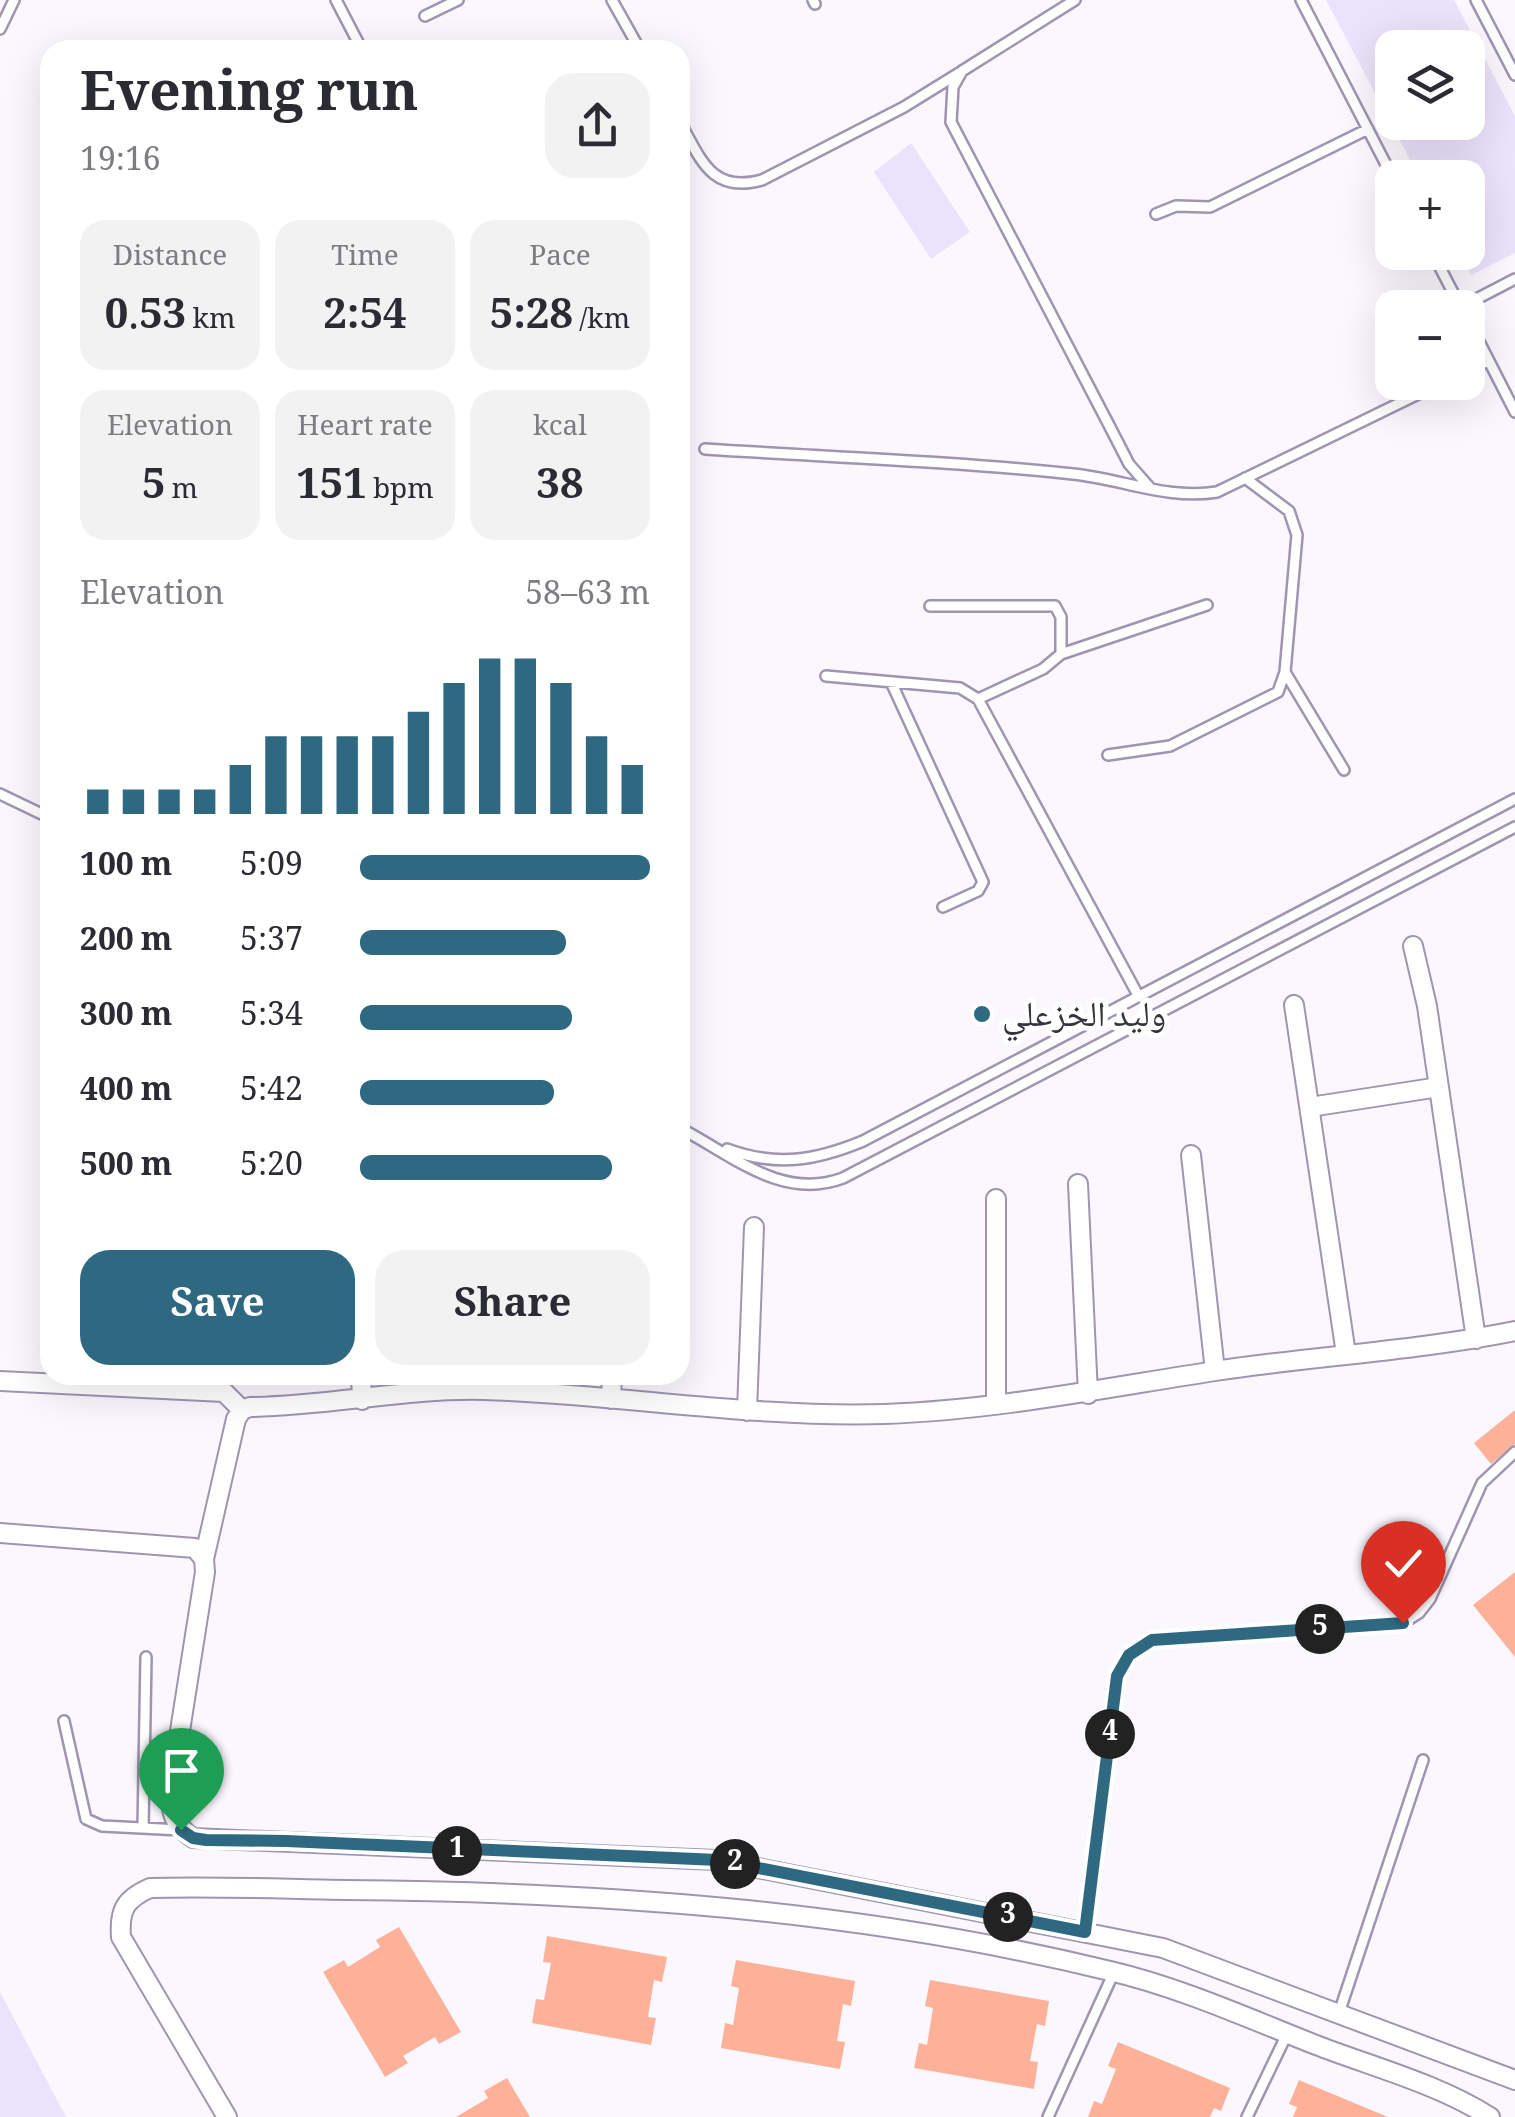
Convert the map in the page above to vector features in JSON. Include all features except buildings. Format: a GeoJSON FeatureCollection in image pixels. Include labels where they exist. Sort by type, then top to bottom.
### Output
{"type":"FeatureCollection","features":[{"type":"Feature","properties":{"kind":"street"},"geometry":{"type":"LineString","coordinates":[[1413,946],[1427,1006],[1476,1339]]}},
{"type":"Feature","properties":{"kind":"street"},"geometry":{"type":"LineString","coordinates":[[1294,1005],[1346,1354]]}},
{"type":"Feature","properties":{"kind":"street"},"geometry":{"type":"LineString","coordinates":[[1310,1107],[1439,1087]]}},
{"type":"Feature","properties":{"kind":"street"},"geometry":{"type":"LineString","coordinates":[[1191,1155],[1215,1371]]}},
{"type":"Feature","properties":{"kind":"street"},"geometry":{"type":"LineString","coordinates":[[1078,1184],[1088,1394]]}},
{"type":"Feature","properties":{"kind":"street"},"geometry":{"type":"LineString","coordinates":[[996,1199],[996,1404]]}},
{"type":"Feature","properties":{"kind":"street"},"geometry":{"type":"LineString","coordinates":[[747,1410],[754,1228]]}},
{"type":"Feature","properties":{"kind":"street"},"geometry":{"type":"LineString","coordinates":[[242,1410],[449,1390],[747,1410],[885,1414],[1088,1394],[1215,1371],[1515,1332]]}},
{"type":"Feature","properties":{"kind":"street"},"geometry":{"type":"LineString","coordinates":[[0,1381],[40,1381]]}},
{"type":"Feature","properties":{"kind":"street"},"geometry":{"type":"LineString","coordinates":[[225,1385],[242,1410]]}},
{"type":"Feature","properties":{"kind":"street"},"geometry":{"type":"LineString","coordinates":[[361,1385],[362,1400]]}},
{"type":"Feature","properties":{"kind":"street"},"geometry":{"type":"LineString","coordinates":[[611,1399],[612,1385]]}},
{"type":"Feature","properties":{"kind":"street"},"geometry":{"type":"LineString","coordinates":[[242,1410],[232,1433],[204,1559],[170,1788],[173,1818],[193,1838],[718,1860],[1163,1948],[1515,2080]]}},
{"type":"Feature","properties":{"kind":"street"},"geometry":{"type":"LineString","coordinates":[[0,1534],[195,1548],[204,1559]]}},
{"type":"Feature","properties":{"kind":"street"},"geometry":{"type":"LineString","coordinates":[[227,2117],[122,1937],[120,1915],[130,1897],[150,1888],[464,1891],[623,1899],[782,1914],[941,1936],[1114,1972],[1469,2104],[1490,2117]]}},
{"type":"Feature","properties":{"kind":"lane"},"geometry":{"type":"LineString","coordinates":[[0,29],[14,0]]}},
{"type":"Feature","properties":{"kind":"lane"},"geometry":{"type":"LineString","coordinates":[[336,0],[357,40]]}},
{"type":"Feature","properties":{"kind":"lane"},"geometry":{"type":"LineString","coordinates":[[425,16],[458,0]]}},
{"type":"Feature","properties":{"kind":"lane"},"geometry":{"type":"LineString","coordinates":[[612,0],[634,40]]}},
{"type":"Feature","properties":{"kind":"lane"},"geometry":{"type":"LineString","coordinates":[[690,140],[706,169],[726,182],[744,185],[762,180],[962,72],[1075,0]]}},
{"type":"Feature","properties":{"kind":"lane"},"geometry":{"type":"LineString","coordinates":[[1301,0],[1384,160]]}},
{"type":"Feature","properties":{"kind":"lane"},"geometry":{"type":"LineString","coordinates":[[1476,0],[1515,75]]}},
{"type":"Feature","properties":{"kind":"lane"},"geometry":{"type":"LineString","coordinates":[[962,72],[954,87],[951,122],[1110,429],[1130,464],[1151,489]]}},
{"type":"Feature","properties":{"kind":"lane"},"geometry":{"type":"LineString","coordinates":[[1156,214],[1176,206],[1210,207],[1368,129]]}},
{"type":"Feature","properties":{"kind":"lane"},"geometry":{"type":"LineString","coordinates":[[1485,295],[1515,279]]}},
{"type":"Feature","properties":{"kind":"lane"},"geometry":{"type":"LineString","coordinates":[[1485,354],[1515,412]]}},
{"type":"Feature","properties":{"kind":"lane"},"geometry":{"type":"LineString","coordinates":[[705,449],[1077,474],[1176,495],[1198,495],[1217,492],[1406,400]]}},
{"type":"Feature","properties":{"kind":"lane"},"geometry":{"type":"LineString","coordinates":[[1108,756],[1170,746],[1278,692],[1285,672],[1297,535],[1289,511],[1245,478]]}},
{"type":"Feature","properties":{"kind":"lane"},"geometry":{"type":"LineString","coordinates":[[978,699],[1043,668],[1061,654],[1207,605]]}},
{"type":"Feature","properties":{"kind":"lane"},"geometry":{"type":"LineString","coordinates":[[930,606],[1056,606],[1061,617],[1061,654]]}},
{"type":"Feature","properties":{"kind":"lane"},"geometry":{"type":"LineString","coordinates":[[1285,672],[1344,770]]}},
{"type":"Feature","properties":{"kind":"lane"},"geometry":{"type":"LineString","coordinates":[[826,676],[960,688],[978,699],[1139,996]]}},
{"type":"Feature","properties":{"kind":"lane"},"geometry":{"type":"LineString","coordinates":[[891,682],[984,882],[978,891],[942,907]]}},
{"type":"Feature","properties":{"kind":"lane"},"geometry":{"type":"LineString","coordinates":[[0,794],[40,813]]}},
{"type":"Feature","properties":{"kind":"lane"},"geometry":{"type":"LineString","coordinates":[[704,1140],[768,1161],[789,1162],[834,1153],[863,1141],[1515,800]]}},
{"type":"Feature","properties":{"kind":"lane"},"geometry":{"type":"LineString","coordinates":[[690,1133],[750,1168],[788,1184],[823,1186],[1515,827]]}},
{"type":"Feature","properties":{"kind":"lane"},"geometry":{"type":"LineString","coordinates":[[1085,1932],[1117,1676],[1129,1655],[1152,1640],[1403,1623],[1419,1613],[1430,1599],[1482,1483],[1515,1452]]}},
{"type":"Feature","properties":{"kind":"lane"},"geometry":{"type":"LineString","coordinates":[[143,1828],[146,1656]]}},
{"type":"Feature","properties":{"kind":"lane"},"geometry":{"type":"LineString","coordinates":[[64,1721],[86,1818],[102,1826],[181,1830]]}},
{"type":"Feature","properties":{"kind":"lane"},"geometry":{"type":"LineString","coordinates":[[1339,2014],[1423,1760]]}},
{"type":"Feature","properties":{"kind":"lane"},"geometry":{"type":"LineString","coordinates":[[1048,2117],[1114,1972]]}},
{"type":"Feature","properties":{"kind":"lane"},"geometry":{"type":"LineString","coordinates":[[1247,2117],[1287,2034]]}},
{"type":"Feature","properties":{"kind":"shaded area"},"geometry":{"type":"Polygon","coordinates":[[[1326,0],[1454,0],[1470,30],[1375,30],[1375,93],[1326,0]]]}},
{"type":"Feature","properties":{"kind":"shaded area"},"geometry":{"type":"Polygon","coordinates":[[[1485,59],[1515,116],[1515,253],[1485,268],[1485,160],[1410,160],[1400,140],[1485,140],[1485,59]]]}},
{"type":"Feature","properties":{"kind":"shaded area"},"geometry":{"type":"Polygon","coordinates":[[[911,143],[970,232],[931,259],[874,172],[911,143]]]}},
{"type":"Feature","properties":{"kind":"shaded area"},"geometry":{"type":"Polygon","coordinates":[[[0,1992],[66,2117],[0,2117],[0,1992]]]}},
{"type":"Feature","properties":{"kind":"place","name":"وليد الخزعلي"},"geometry":{"type":"Point","coordinates":[982,1014]}},
{"type":"Feature","properties":{"kind":"route"},"geometry":{"type":"LineString","coordinates":[[181,1830],[206,1840],[718,1860],[1085,1932],[1117,1676],[1129,1655],[1152,1640],[1403,1623]]}}]}
